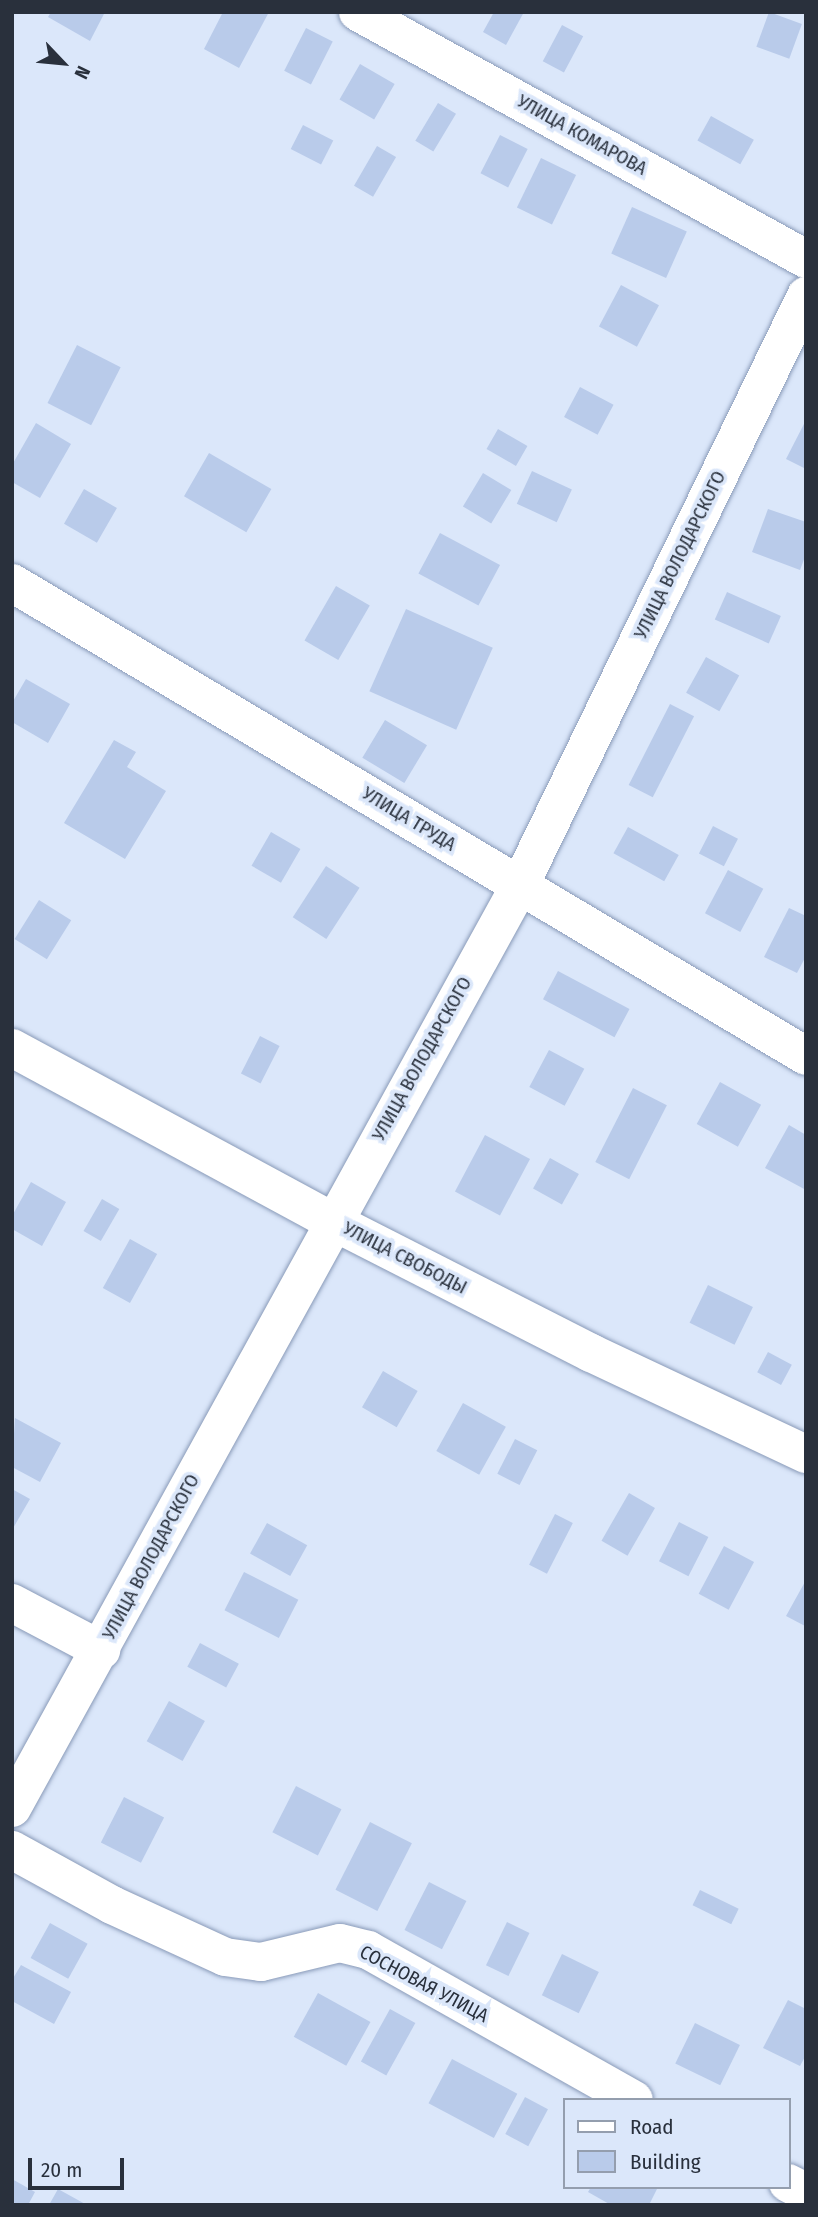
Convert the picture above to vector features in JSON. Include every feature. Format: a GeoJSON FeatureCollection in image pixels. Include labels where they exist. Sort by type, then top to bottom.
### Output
{"type":"FeatureCollection","features":[{"type":"Feature","properties":{"kind":"street","name":"УЛИЦА КОМАРОВА"},"geometry":{"type":"LineString","coordinates":[[358,12],[806,258]]}},
{"type":"Feature","properties":{"kind":"street","name":"УЛИЦА ВОЛОДАРСКОГО"},"geometry":{"type":"LineString","coordinates":[[12,1808],[101,1650],[332,1221],[520,885],[806,296]]}},
{"type":"Feature","properties":{"kind":"street","name":"УЛИЦА ТРУДА"},"geometry":{"type":"LineString","coordinates":[[12,583],[806,1056]]}},
{"type":"Feature","properties":{"kind":"street","name":"УЛИЦА СВОБОДЫ"},"geometry":{"type":"LineString","coordinates":[[12,1048],[332,1221],[591,1353],[806,1454]]}},
{"type":"Feature","properties":{"kind":"street"},"geometry":{"type":"LineString","coordinates":[[12,1603],[101,1650]]}},
{"type":"Feature","properties":{"kind":"street","name":"СОСНОВАЯ УЛИЦА"},"geometry":{"type":"LineString","coordinates":[[12,1850],[112,1905],[225,1957],[261,1962],[340,1942],[368,1950],[630,2098]]}},
{"type":"Feature","properties":{"kind":"street"},"geometry":{"type":"LineString","coordinates":[[790,2184],[806,2192]]}},
{"type":"Feature","properties":{"kind":"building"},"geometry":{"type":"Polygon","coordinates":[[[51,12],[105,12],[90,41],[48,17],[51,12]]]}},
{"type":"Feature","properties":{"kind":"building"},"geometry":{"type":"Polygon","coordinates":[[[223,12],[269,12],[239,68],[204,49],[223,12]]]}},
{"type":"Feature","properties":{"kind":"building"},"geometry":{"type":"Polygon","coordinates":[[[494,12],[524,12],[506,45],[483,32],[494,12]]]}},
{"type":"Feature","properties":{"kind":"building"},"geometry":{"type":"Polygon","coordinates":[[[769,12],[802,24],[789,59],[756,47],[769,12]]]}},
{"type":"Feature","properties":{"kind":"building"},"geometry":{"type":"Polygon","coordinates":[[[562,25],[583,36],[564,72],[543,61],[562,25]]]}},
{"type":"Feature","properties":{"kind":"building"},"geometry":{"type":"Polygon","coordinates":[[[306,28],[333,42],[311,84],[284,71],[306,28]]]}},
{"type":"Feature","properties":{"kind":"building"},"geometry":{"type":"Polygon","coordinates":[[[360,64],[395,84],[374,120],[340,100],[360,64]]]}},
{"type":"Feature","properties":{"kind":"building"},"geometry":{"type":"Polygon","coordinates":[[[438,103],[456,114],[433,152],[415,141],[438,103]]]}},
{"type":"Feature","properties":{"kind":"building"},"geometry":{"type":"Polygon","coordinates":[[[711,116],[754,140],[740,164],[697,140],[711,116]]]}},
{"type":"Feature","properties":{"kind":"building"},"geometry":{"type":"Polygon","coordinates":[[[303,125],[333,140],[321,164],[291,149],[303,125]]]}},
{"type":"Feature","properties":{"kind":"building"},"geometry":{"type":"Polygon","coordinates":[[[500,135],[528,149],[508,187],[480,173],[500,135]]]}},
{"type":"Feature","properties":{"kind":"building"},"geometry":{"type":"Polygon","coordinates":[[[377,146],[396,157],[373,197],[354,186],[377,146]]]}},
{"type":"Feature","properties":{"kind":"building"},"geometry":{"type":"Polygon","coordinates":[[[541,158],[576,175],[552,225],[517,207],[541,158]]]}},
{"type":"Feature","properties":{"kind":"building"},"geometry":{"type":"Polygon","coordinates":[[[632,207],[687,231],[666,278],[611,254],[632,207]]]}},
{"type":"Feature","properties":{"kind":"building"},"geometry":{"type":"Polygon","coordinates":[[[621,285],[659,305],[637,347],[599,326],[621,285]]]}},
{"type":"Feature","properties":{"kind":"building"},"geometry":{"type":"Polygon","coordinates":[[[77,345],[121,367],[91,425],[47,403],[77,345]]]}},
{"type":"Feature","properties":{"kind":"building"},"geometry":{"type":"Polygon","coordinates":[[[580,387],[614,405],[598,435],[564,417],[580,387]]]}},
{"type":"Feature","properties":{"kind":"building"},"geometry":{"type":"Polygon","coordinates":[[[806,420],[806,469],[786,459],[806,420]]]}},
{"type":"Feature","properties":{"kind":"building"},"geometry":{"type":"Polygon","coordinates":[[[36,423],[71,444],[40,498],[12,482],[12,465],[36,423]]]}},
{"type":"Feature","properties":{"kind":"building"},"geometry":{"type":"Polygon","coordinates":[[[498,429],[527,446],[516,466],[486,449],[498,429]]]}},
{"type":"Feature","properties":{"kind":"building"},"geometry":{"type":"Polygon","coordinates":[[[209,453],[271,489],[246,532],[184,496],[209,453]]]}},
{"type":"Feature","properties":{"kind":"building"},"geometry":{"type":"Polygon","coordinates":[[[532,471],[572,490],[557,522],[517,504],[532,471]]]}},
{"type":"Feature","properties":{"kind":"building"},"geometry":{"type":"Polygon","coordinates":[[[483,473],[511,490],[491,523],[463,506],[483,473]]]}},
{"type":"Feature","properties":{"kind":"building"},"geometry":{"type":"Polygon","coordinates":[[[84,489],[117,508],[97,543],[64,524],[84,489]]]}},
{"type":"Feature","properties":{"kind":"building"},"geometry":{"type":"Polygon","coordinates":[[[768,509],[806,522],[806,554],[800,570],[752,552],[768,509]]]}},
{"type":"Feature","properties":{"kind":"building"},"geometry":{"type":"Polygon","coordinates":[[[440,533],[500,565],[478,606],[418,574],[440,533]]]}},
{"type":"Feature","properties":{"kind":"building"},"geometry":{"type":"Polygon","coordinates":[[[336,586],[370,606],[338,660],[304,641],[336,586]]]}},
{"type":"Feature","properties":{"kind":"building"},"geometry":{"type":"Polygon","coordinates":[[[727,592],[781,616],[769,643],[715,619],[727,592]]]}},
{"type":"Feature","properties":{"kind":"building"},"geometry":{"type":"Polygon","coordinates":[[[406,609],[493,648],[456,730],[369,691],[406,609]]]}},
{"type":"Feature","properties":{"kind":"building"},"geometry":{"type":"Polygon","coordinates":[[[706,657],[739,675],[719,711],[686,693],[706,657]]]}},
{"type":"Feature","properties":{"kind":"building"},"geometry":{"type":"Polygon","coordinates":[[[26,679],[70,704],[48,743],[12,722],[12,703],[26,679]]]}},
{"type":"Feature","properties":{"kind":"building"},"geometry":{"type":"Polygon","coordinates":[[[670,704],[694,716],[653,797],[629,785],[670,704]]]}},
{"type":"Feature","properties":{"kind":"building"},"geometry":{"type":"Polygon","coordinates":[[[385,720],[427,745],[404,783],[362,758],[385,720]]]}},
{"type":"Feature","properties":{"kind":"building"},"geometry":{"type":"Polygon","coordinates":[[[114,740],[136,752],[127,767],[166,791],[125,859],[64,823],[114,740]]]}},
{"type":"Feature","properties":{"kind":"building"},"geometry":{"type":"Polygon","coordinates":[[[713,826],[738,839],[724,866],[699,854],[713,826]]]}},
{"type":"Feature","properties":{"kind":"building"},"geometry":{"type":"Polygon","coordinates":[[[628,827],[679,855],[664,881],[613,853],[628,827]]]}},
{"type":"Feature","properties":{"kind":"building"},"geometry":{"type":"Polygon","coordinates":[[[271,832],[300,849],[281,883],[251,866],[271,832]]]}},
{"type":"Feature","properties":{"kind":"building"},"geometry":{"type":"Polygon","coordinates":[[[326,866],[360,888],[326,939],[293,917],[326,866]]]}},
{"type":"Feature","properties":{"kind":"building"},"geometry":{"type":"Polygon","coordinates":[[[728,870],[763,889],[740,932],[705,913],[728,870]]]}},
{"type":"Feature","properties":{"kind":"building"},"geometry":{"type":"Polygon","coordinates":[[[39,900],[71,920],[47,959],[15,939],[39,900]]]}},
{"type":"Feature","properties":{"kind":"building"},"geometry":{"type":"Polygon","coordinates":[[[789,908],[806,916],[806,956],[797,973],[764,957],[789,908]]]}},
{"type":"Feature","properties":{"kind":"building"},"geometry":{"type":"Polygon","coordinates":[[[558,971],[630,1009],[614,1037],[543,999],[558,971]]]}},
{"type":"Feature","properties":{"kind":"building"},"geometry":{"type":"Polygon","coordinates":[[[260,1036],[280,1046],[261,1083],[241,1073],[260,1036]]]}},
{"type":"Feature","properties":{"kind":"building"},"geometry":{"type":"Polygon","coordinates":[[[549,1050],[584,1069],[565,1106],[529,1087],[549,1050]]]}},
{"type":"Feature","properties":{"kind":"building"},"geometry":{"type":"Polygon","coordinates":[[[720,1082],[761,1105],[738,1147],[697,1124],[720,1082]]]}},
{"type":"Feature","properties":{"kind":"building"},"geometry":{"type":"Polygon","coordinates":[[[633,1088],[667,1105],[629,1179],[595,1162],[633,1088]]]}},
{"type":"Feature","properties":{"kind":"building"},"geometry":{"type":"Polygon","coordinates":[[[789,1125],[806,1135],[806,1190],[765,1168],[789,1125]]]}},
{"type":"Feature","properties":{"kind":"building"},"geometry":{"type":"Polygon","coordinates":[[[485,1135],[530,1159],[500,1215],[455,1192],[485,1135]]]}},
{"type":"Feature","properties":{"kind":"building"},"geometry":{"type":"Polygon","coordinates":[[[550,1158],[579,1174],[562,1205],[533,1189],[550,1158]]]}},
{"type":"Feature","properties":{"kind":"building"},"geometry":{"type":"Polygon","coordinates":[[[31,1182],[66,1202],[42,1246],[12,1229],[12,1216],[31,1182]]]}},
{"type":"Feature","properties":{"kind":"building"},"geometry":{"type":"Polygon","coordinates":[[[102,1199],[119,1209],[101,1241],[84,1231],[102,1199]]]}},
{"type":"Feature","properties":{"kind":"building"},"geometry":{"type":"Polygon","coordinates":[[[130,1239],[157,1254],[130,1303],[103,1288],[130,1239]]]}},
{"type":"Feature","properties":{"kind":"building"},"geometry":{"type":"Polygon","coordinates":[[[708,1285],[753,1307],[735,1345],[690,1323],[708,1285]]]}},
{"type":"Feature","properties":{"kind":"building"},"geometry":{"type":"Polygon","coordinates":[[[768,1352],[792,1365],[781,1385],[757,1372],[768,1352]]]}},
{"type":"Feature","properties":{"kind":"building"},"geometry":{"type":"Polygon","coordinates":[[[383,1371],[418,1391],[397,1427],[362,1407],[383,1371]]]}},
{"type":"Feature","properties":{"kind":"building"},"geometry":{"type":"Polygon","coordinates":[[[463,1403],[506,1427],[479,1475],[436,1451],[463,1403]]]}},
{"type":"Feature","properties":{"kind":"building"},"geometry":{"type":"Polygon","coordinates":[[[15,1418],[61,1443],[40,1482],[12,1467],[15,1418]]]}},
{"type":"Feature","properties":{"kind":"building"},"geometry":{"type":"Polygon","coordinates":[[[515,1439],[537,1450],[520,1485],[497,1474],[515,1439]]]}},
{"type":"Feature","properties":{"kind":"building"},"geometry":{"type":"Polygon","coordinates":[[[12,1489],[30,1499],[12,1530],[12,1489]]]}},
{"type":"Feature","properties":{"kind":"building"},"geometry":{"type":"Polygon","coordinates":[[[629,1493],[655,1508],[627,1556],[602,1541],[629,1493]]]}},
{"type":"Feature","properties":{"kind":"building"},"geometry":{"type":"Polygon","coordinates":[[[555,1514],[573,1523],[547,1574],[529,1565],[555,1514]]]}},
{"type":"Feature","properties":{"kind":"building"},"geometry":{"type":"Polygon","coordinates":[[[679,1522],[708,1537],[688,1576],[659,1561],[679,1522]]]}},
{"type":"Feature","properties":{"kind":"building"},"geometry":{"type":"Polygon","coordinates":[[[267,1523],[307,1545],[290,1576],[250,1554],[267,1523]]]}},
{"type":"Feature","properties":{"kind":"building"},"geometry":{"type":"Polygon","coordinates":[[[724,1546],[754,1562],[729,1610],[699,1594],[724,1546]]]}},
{"type":"Feature","properties":{"kind":"building"},"geometry":{"type":"Polygon","coordinates":[[[244,1572],[298,1600],[279,1638],[224,1610],[244,1572]]]}},
{"type":"Feature","properties":{"kind":"building"},"geometry":{"type":"Polygon","coordinates":[[[806,1580],[806,1624],[805,1626],[786,1616],[806,1580]]]}},
{"type":"Feature","properties":{"kind":"building"},"geometry":{"type":"Polygon","coordinates":[[[200,1643],[239,1664],[226,1687],[187,1667],[200,1643]]]}},
{"type":"Feature","properties":{"kind":"building"},"geometry":{"type":"Polygon","coordinates":[[[169,1701],[205,1721],[183,1761],[147,1741],[169,1701]]]}},
{"type":"Feature","properties":{"kind":"building"},"geometry":{"type":"Polygon","coordinates":[[[296,1786],[341,1809],[318,1855],[272,1832],[296,1786]]]}},
{"type":"Feature","properties":{"kind":"building"},"geometry":{"type":"Polygon","coordinates":[[[124,1797],[164,1817],[141,1863],[101,1842],[124,1797]]]}},
{"type":"Feature","properties":{"kind":"building"},"geometry":{"type":"Polygon","coordinates":[[[370,1822],[412,1843],[377,1911],[335,1890],[370,1822]]]}},
{"type":"Feature","properties":{"kind":"building"},"geometry":{"type":"Polygon","coordinates":[[[429,1882],[466,1901],[442,1949],[404,1930],[429,1882]]]}},
{"type":"Feature","properties":{"kind":"building"},"geometry":{"type":"Polygon","coordinates":[[[700,1890],[739,1909],[731,1924],[693,1905],[700,1890]]]}},
{"type":"Feature","properties":{"kind":"building"},"geometry":{"type":"Polygon","coordinates":[[[507,1922],[529,1933],[508,1976],[486,1965],[507,1922]]]}},
{"type":"Feature","properties":{"kind":"building"},"geometry":{"type":"Polygon","coordinates":[[[50,1923],[88,1944],[68,1979],[31,1958],[50,1923]]]}},
{"type":"Feature","properties":{"kind":"building"},"geometry":{"type":"Polygon","coordinates":[[[562,1954],[599,1972],[579,2013],[542,1995],[562,1954]]]}},
{"type":"Feature","properties":{"kind":"building"},"geometry":{"type":"Polygon","coordinates":[[[21,1965],[71,1992],[54,2024],[12,2001],[12,1980],[21,1965]]]}},
{"type":"Feature","properties":{"kind":"building"},"geometry":{"type":"Polygon","coordinates":[[[318,1993],[370,2022],[346,2066],[294,2037],[318,1993]]]}},
{"type":"Feature","properties":{"kind":"building"},"geometry":{"type":"Polygon","coordinates":[[[788,2000],[806,2009],[806,2055],[800,2066],[763,2048],[788,2000]]]}},
{"type":"Feature","properties":{"kind":"building"},"geometry":{"type":"Polygon","coordinates":[[[390,2009],[415,2023],[386,2076],[361,2061],[390,2009]]]}},
{"type":"Feature","properties":{"kind":"building"},"geometry":{"type":"Polygon","coordinates":[[[695,2023],[740,2045],[720,2085],[675,2063],[695,2023]]]}},
{"type":"Feature","properties":{"kind":"building"},"geometry":{"type":"Polygon","coordinates":[[[452,2059],[517,2094],[494,2138],[429,2103],[452,2059]]]}},
{"type":"Feature","properties":{"kind":"building"},"geometry":{"type":"Polygon","coordinates":[[[525,2097],[548,2109],[528,2146],[505,2134],[525,2097]]]}},
{"type":"Feature","properties":{"kind":"building"},"geometry":{"type":"Polygon","coordinates":[[[12,2179],[35,2192],[28,2205],[12,2205],[12,2179]]]}},
{"type":"Feature","properties":{"kind":"building"},"geometry":{"type":"Polygon","coordinates":[[[58,2189],[87,2205],[49,2205],[58,2189]]]}},
{"type":"Feature","properties":{"kind":"building"},"geometry":{"type":"Polygon","coordinates":[[[590,2189],[657,2189],[649,2205],[611,2205],[588,2192],[590,2189]]]}}]}
